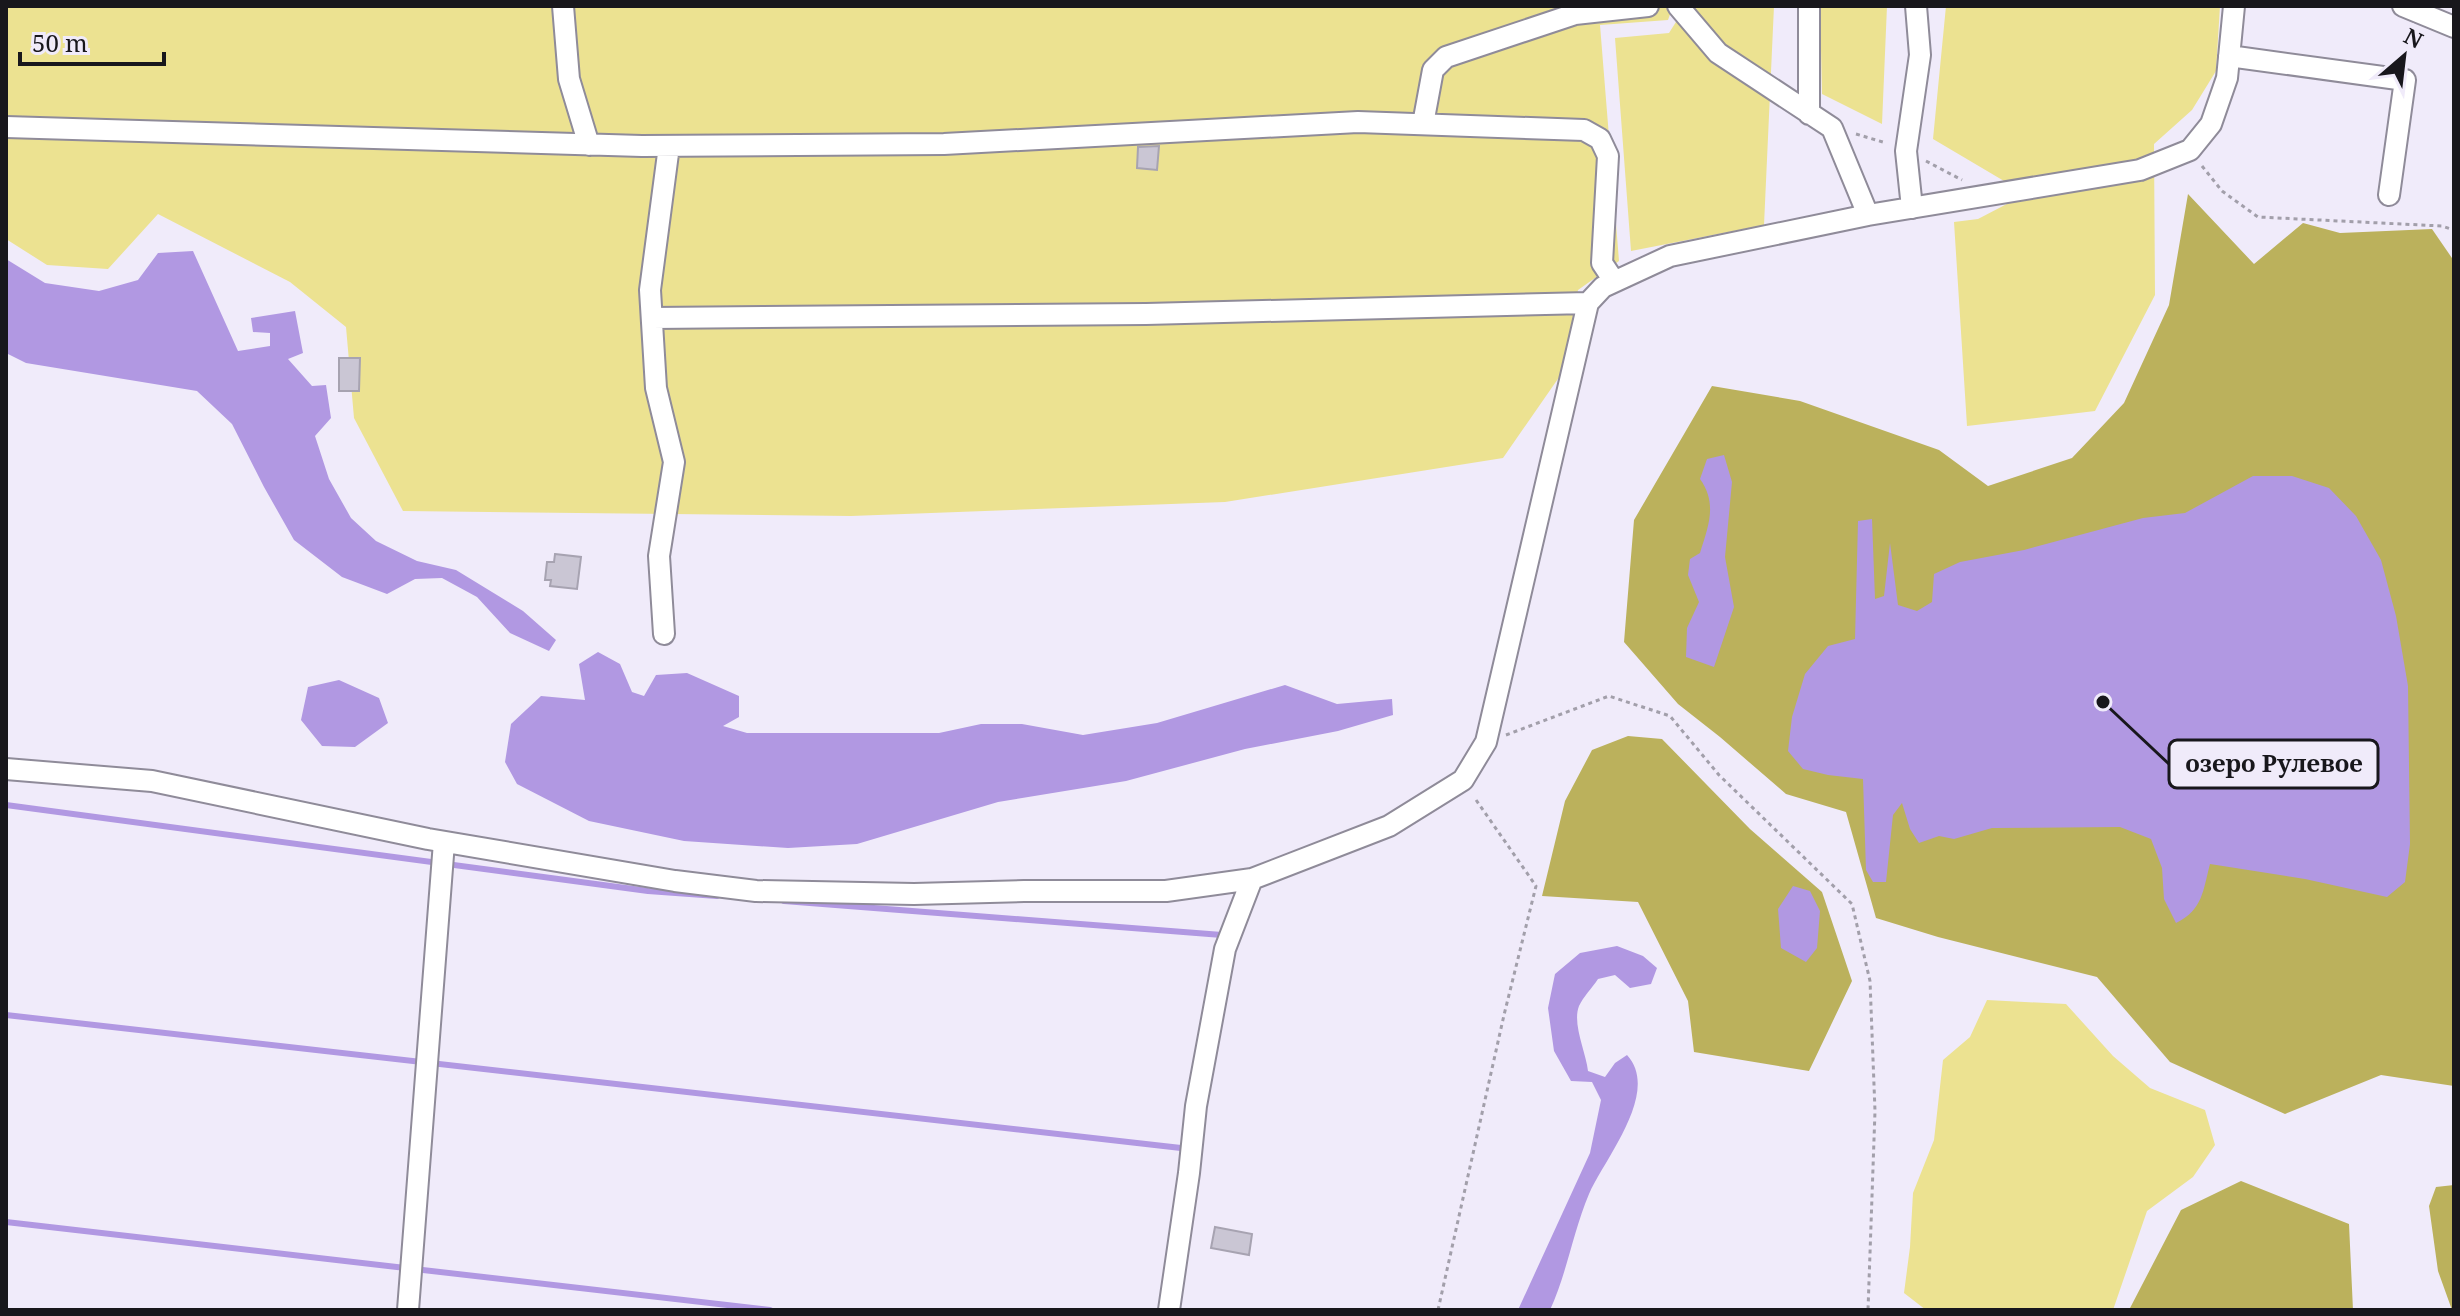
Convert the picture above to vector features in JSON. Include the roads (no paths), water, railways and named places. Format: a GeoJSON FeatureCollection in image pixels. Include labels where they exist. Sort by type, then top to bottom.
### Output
{"type":"FeatureCollection","features":[{"type":"Feature","properties":{"kind":"street"},"geometry":{"type":"LineString","coordinates":[[563,6],[569,79],[589,145]]}},
{"type":"Feature","properties":{"kind":"street"},"geometry":{"type":"LineString","coordinates":[[1423,124],[1433,70],[1446,57],[1575,14],[1648,6]]}},
{"type":"Feature","properties":{"kind":"street"},"geometry":{"type":"LineString","coordinates":[[1678,6],[1718,53],[1832,128],[1868,215]]}},
{"type":"Feature","properties":{"kind":"street"},"geometry":{"type":"LineString","coordinates":[[1809,6],[1809,114]]}},
{"type":"Feature","properties":{"kind":"street"},"geometry":{"type":"LineString","coordinates":[[1912,208],[1906,151],[1920,55],[1916,6]]}},
{"type":"Feature","properties":{"kind":"street"},"geometry":{"type":"LineString","coordinates":[[6,769],[152,781],[444,842],[675,881],[756,891],[914,894],[1166,891],[1252,879],[1389,826],[1463,780],[1486,742],[1588,303],[1603,287],[1670,256],[1868,215],[2140,170],[2190,150],[2211,124],[2227,78],[2234,6]]}},
{"type":"Feature","properties":{"kind":"street"},"geometry":{"type":"LineString","coordinates":[[2403,6],[2454,27]]}},
{"type":"Feature","properties":{"kind":"street"},"geometry":{"type":"LineString","coordinates":[[2229,56],[2405,80],[2389,195]]}},
{"type":"Feature","properties":{"kind":"street"},"geometry":{"type":"LineString","coordinates":[[6,127],[669,146],[944,144],[1358,122],[1584,130],[1600,139],[1608,156],[1602,263],[1614,281]]}},
{"type":"Feature","properties":{"kind":"street"},"geometry":{"type":"LineString","coordinates":[[664,634],[659,556],[674,462],[656,388],[650,290],[669,146]]}},
{"type":"Feature","properties":{"kind":"street"},"geometry":{"type":"LineString","coordinates":[[652,318],[1146,314],[1588,303]]}},
{"type":"Feature","properties":{"kind":"street"},"geometry":{"type":"LineString","coordinates":[[408,1310],[444,842]]}},
{"type":"Feature","properties":{"kind":"street"},"geometry":{"type":"LineString","coordinates":[[1169,1310],[1196,1106],[1225,949],[1252,879]]}},
{"type":"Feature","properties":{"kind":"waterway"},"geometry":{"type":"LineString","coordinates":[[6,805],[648,891],[717,896]]}},
{"type":"Feature","properties":{"kind":"waterway"},"geometry":{"type":"LineString","coordinates":[[784,901],[1222,935]]}},
{"type":"Feature","properties":{"kind":"waterway"},"geometry":{"type":"LineString","coordinates":[[6,1015],[1181,1148]]}},
{"type":"Feature","properties":{"kind":"waterway"},"geometry":{"type":"LineString","coordinates":[[6,1222],[770,1310]]}},
{"type":"Feature","properties":{"kind":"place","name":"озеро Рулевое"},"geometry":{"type":"Point","coordinates":[2103,702]}}]}
